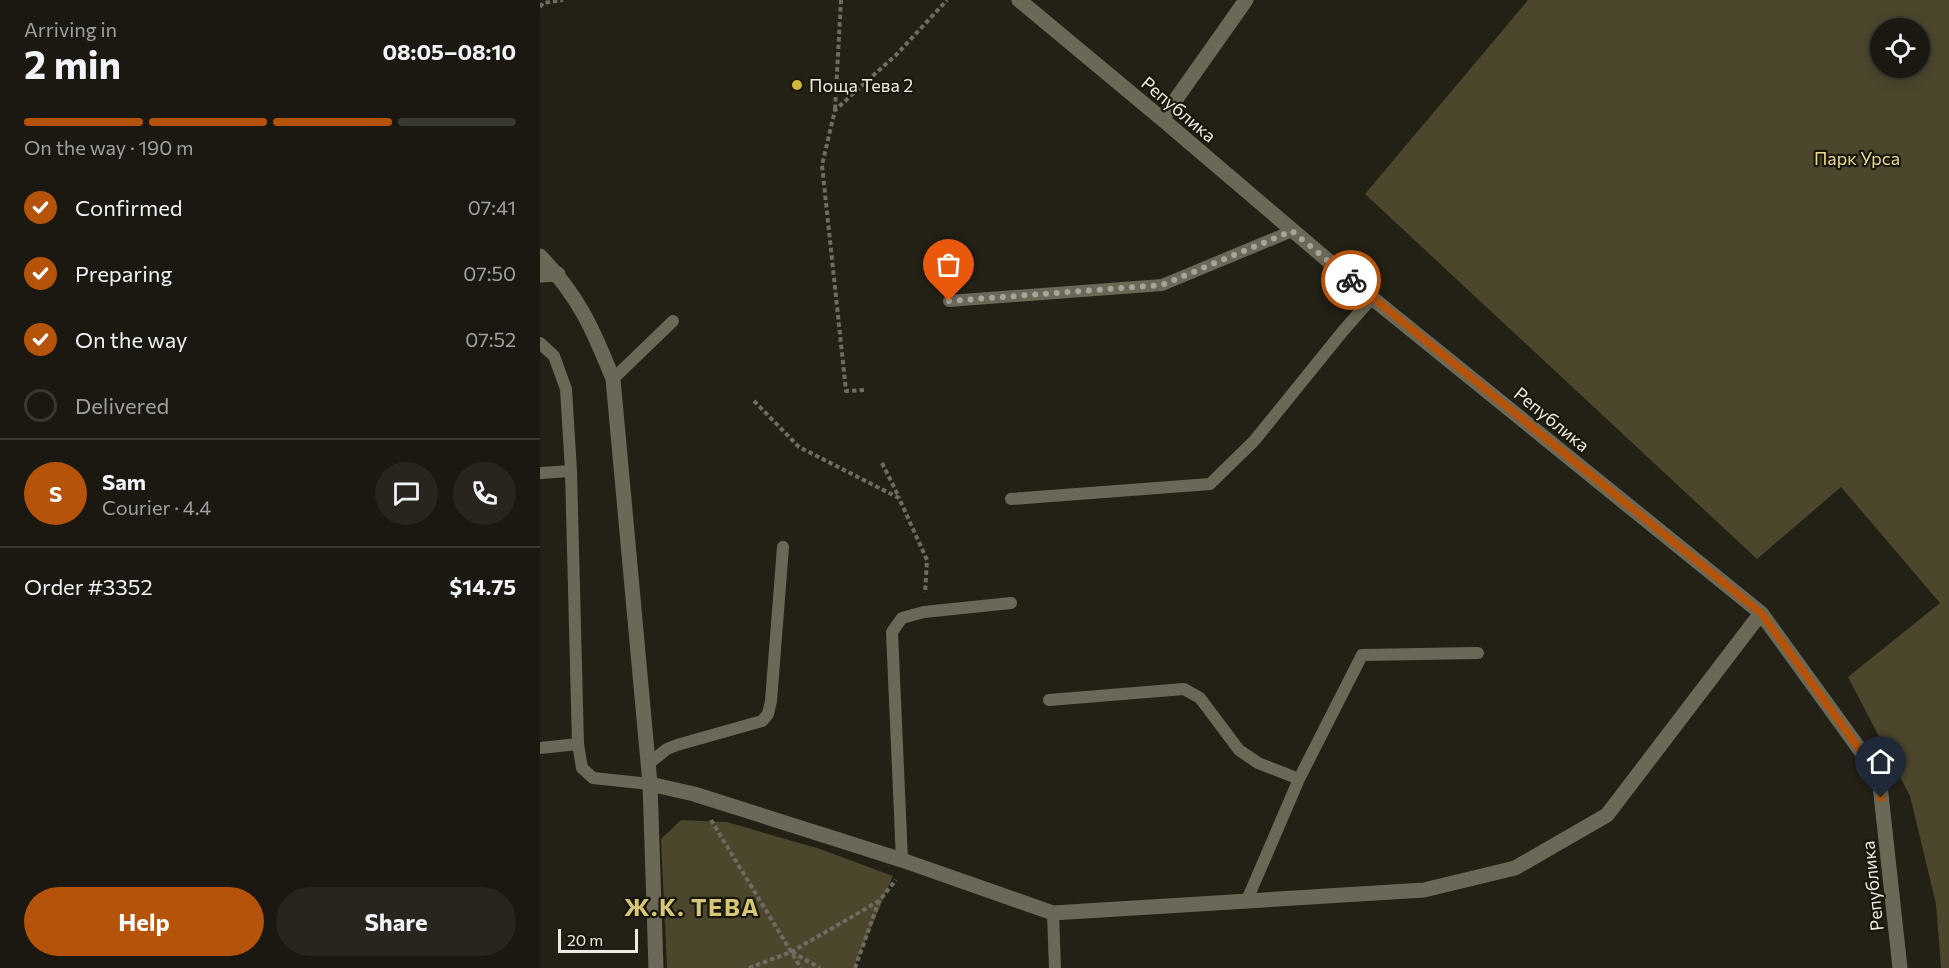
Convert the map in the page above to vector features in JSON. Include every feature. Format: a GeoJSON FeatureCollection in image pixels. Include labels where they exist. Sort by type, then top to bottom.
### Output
{"type":"FeatureCollection","features":[{"type":"Feature","properties":{"kind":"street","name":"Република"},"geometry":{"type":"LineString","coordinates":[[1019,0],[1162,118],[1372,298],[1761,613],[1879,776],[1900,968]]}},
{"type":"Feature","properties":{"kind":"street"},"geometry":{"type":"LineString","coordinates":[[1162,118],[1246,0]]}},
{"type":"Feature","properties":{"kind":"street"},"geometry":{"type":"LineString","coordinates":[[540,256],[558,274],[577,300],[594,330],[613,378],[650,784],[656,968]]}},
{"type":"Feature","properties":{"kind":"street"},"geometry":{"type":"LineString","coordinates":[[540,275],[558,274]]}},
{"type":"Feature","properties":{"kind":"street"},"geometry":{"type":"LineString","coordinates":[[650,784],[694,794],[905,862],[1053,913],[1424,890],[1515,868],[1606,815],[1761,613]]}},
{"type":"Feature","properties":{"kind":"lane"},"geometry":{"type":"LineString","coordinates":[[949,301],[1162,285],[1292,231]]}},
{"type":"Feature","properties":{"kind":"lane"},"geometry":{"type":"LineString","coordinates":[[1011,500],[1210,484],[1254,441],[1372,298]]}},
{"type":"Feature","properties":{"kind":"lane"},"geometry":{"type":"LineString","coordinates":[[613,378],[673,321]]}},
{"type":"Feature","properties":{"kind":"lane"},"geometry":{"type":"LineString","coordinates":[[540,343],[554,356],[566,389],[578,744],[582,768],[593,778],[650,784]]}},
{"type":"Feature","properties":{"kind":"lane"},"geometry":{"type":"LineString","coordinates":[[540,473],[570,471]]}},
{"type":"Feature","properties":{"kind":"lane"},"geometry":{"type":"LineString","coordinates":[[648,764],[677,745],[762,721],[768,714],[771,701],[783,547]]}},
{"type":"Feature","properties":{"kind":"lane"},"geometry":{"type":"LineString","coordinates":[[905,862],[892,632],[902,618],[924,612],[1011,603]]}},
{"type":"Feature","properties":{"kind":"lane"},"geometry":{"type":"LineString","coordinates":[[1247,900],[1299,779],[1362,655],[1478,653]]}},
{"type":"Feature","properties":{"kind":"lane"},"geometry":{"type":"LineString","coordinates":[[1049,700],[1184,689],[1200,698],[1239,750],[1258,763],[1299,779]]}},
{"type":"Feature","properties":{"kind":"lane"},"geometry":{"type":"LineString","coordinates":[[540,748],[578,744]]}},
{"type":"Feature","properties":{"kind":"lane"},"geometry":{"type":"LineString","coordinates":[[1053,913],[1055,968]]}},
{"type":"Feature","properties":{"kind":"path"},"geometry":{"type":"LineString","coordinates":[[541,4],[563,0]]}},
{"type":"Feature","properties":{"kind":"path"},"geometry":{"type":"LineString","coordinates":[[841,0],[835,110],[822,165],[846,391],[864,390]]}},
{"type":"Feature","properties":{"kind":"path"},"geometry":{"type":"LineString","coordinates":[[835,110],[897,54],[947,0]]}},
{"type":"Feature","properties":{"kind":"path"},"geometry":{"type":"LineString","coordinates":[[754,401],[800,447],[899,498]]}},
{"type":"Feature","properties":{"kind":"path"},"geometry":{"type":"LineString","coordinates":[[882,463],[927,560],[924,612]]}},
{"type":"Feature","properties":{"kind":"path"},"geometry":{"type":"LineString","coordinates":[[694,794],[801,968]]}},
{"type":"Feature","properties":{"kind":"path"},"geometry":{"type":"LineString","coordinates":[[855,968],[879,901],[905,862]]}},
{"type":"Feature","properties":{"kind":"path"},"geometry":{"type":"LineString","coordinates":[[749,968],[791,951],[879,901]]}},
{"type":"Feature","properties":{"kind":"path"},"geometry":{"type":"LineString","coordinates":[[791,951],[820,968]]}},
{"type":"Feature","properties":{"kind":"green space","name":"Парк Урса"},"geometry":{"type":"Polygon","coordinates":[[[1528,0],[1949,0],[1949,968],[1941,968],[1936,904],[1910,796],[1848,677],[1940,603],[1841,487],[1757,559],[1365,194],[1528,0]]]}},
{"type":"Feature","properties":{"kind":"green space"},"geometry":{"type":"Polygon","coordinates":[[[681,820],[727,822],[820,849],[893,876],[854,968],[667,968],[661,839],[681,820]]]}},
{"type":"Feature","properties":{"kind":"way so far"},"geometry":{"type":"LineString","coordinates":[[949,301],[1162,285],[1292,231],[1351,280]]}},
{"type":"Feature","properties":{"kind":"place","name":"Поща Тева 2"},"geometry":{"type":"Point","coordinates":[797,85]}},
{"type":"Feature","properties":{"kind":"district","name":"Ж.К. ТЕВА"},"geometry":{"type":"Point","coordinates":[692,906]}},
{"type":"Feature","properties":{"kind":"route"},"geometry":{"type":"LineString","coordinates":[[1351,280],[1761,613],[1879,776],[1881,798]]}}]}
